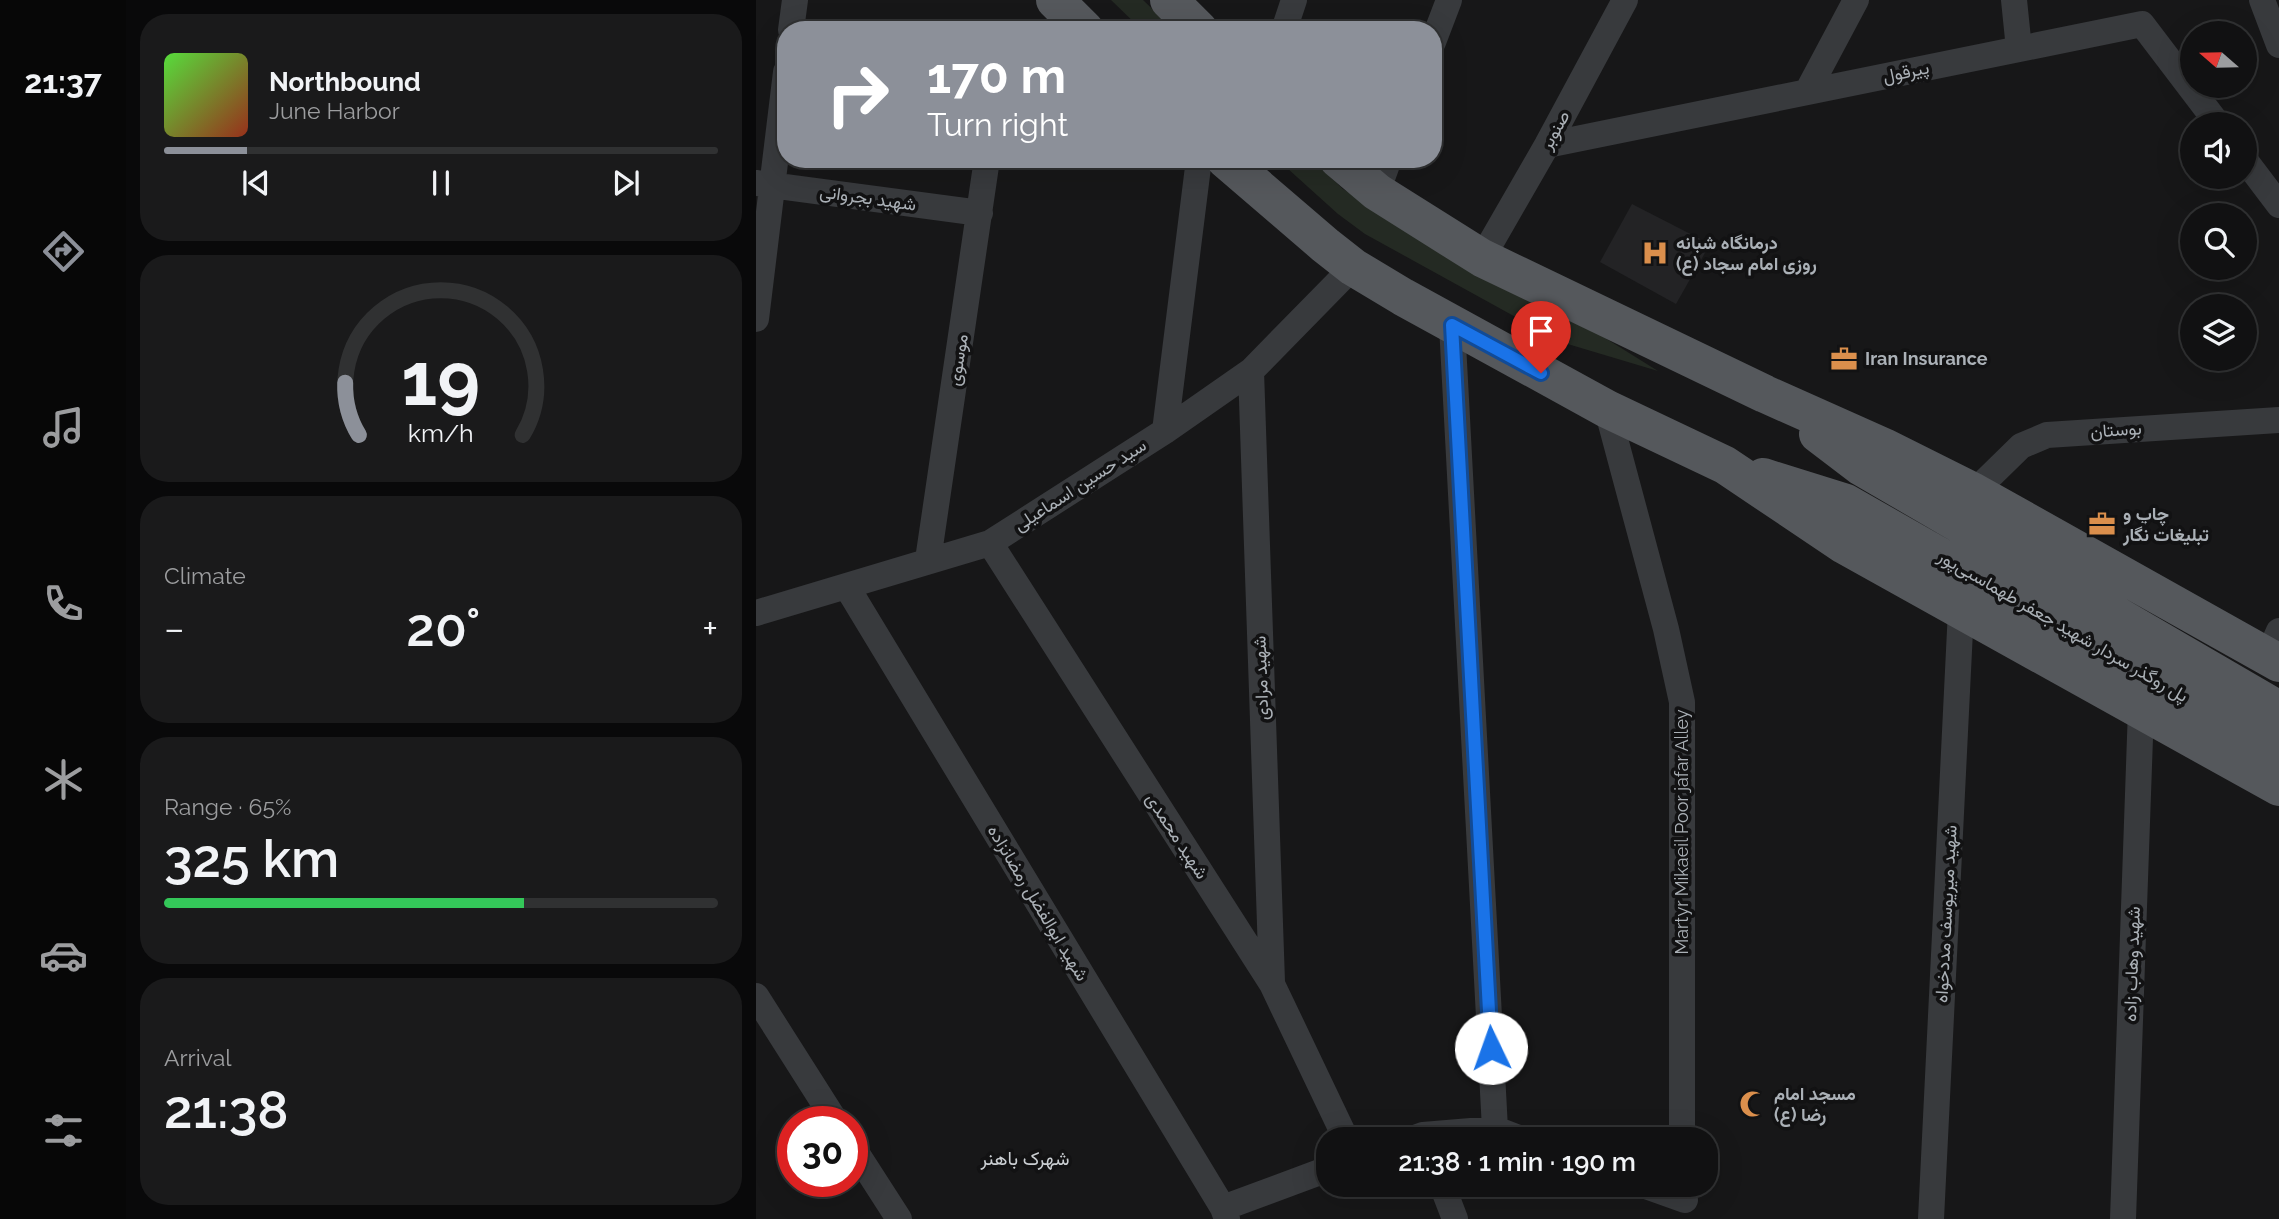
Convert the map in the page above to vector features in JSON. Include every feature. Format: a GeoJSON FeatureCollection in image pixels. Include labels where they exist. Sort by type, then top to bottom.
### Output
{"type":"FeatureCollection","features":[{"type":"Feature","properties":{"kind":"main road"},"geometry":{"type":"LineString","coordinates":[[1055,0],[1076,21]]}},
{"type":"Feature","properties":{"kind":"main road"},"geometry":{"type":"LineString","coordinates":[[1169,0],[1190,21]]}},
{"type":"Feature","properties":{"kind":"main road"},"geometry":{"type":"LineString","coordinates":[[1235,168],[1353,267],[1452,325],[1607,409],[1725,465],[1844,545],[2279,787]]}},
{"type":"Feature","properties":{"kind":"main road"},"geometry":{"type":"LineString","coordinates":[[1362,168],[1383,176],[1482,258],[1765,394],[1884,447],[2275,650]]}},
{"type":"Feature","properties":{"kind":"main road","name":"پل روگذر سردار شهید جعفر طهماسبی‌پور"},"geometry":{"type":"LineString","coordinates":[[1765,394],[1860,466],[2279,710]]}},
{"type":"Feature","properties":{"kind":"main road","name":"پل روگذر سردار شهید جعفر طهماسبی‌پور"},"geometry":{"type":"LineString","coordinates":[[1725,465],[1846,502],[2279,750]]}},
{"type":"Feature","properties":{"kind":"street"},"geometry":{"type":"LineString","coordinates":[[792,21],[795,0]]}},
{"type":"Feature","properties":{"kind":"street"},"geometry":{"type":"LineString","coordinates":[[1286,21],[1294,0]]}},
{"type":"Feature","properties":{"kind":"street"},"geometry":{"type":"LineString","coordinates":[[1441,21],[1449,0]]}},
{"type":"Feature","properties":{"kind":"street","name":"صنوبر"},"geometry":{"type":"LineString","coordinates":[[1482,258],[1625,0]]}},
{"type":"Feature","properties":{"kind":"street"},"geometry":{"type":"LineString","coordinates":[[1807,92],[1856,0]]}},
{"type":"Feature","properties":{"kind":"street"},"geometry":{"type":"LineString","coordinates":[[2014,0],[2020,48]]}},
{"type":"Feature","properties":{"kind":"street"},"geometry":{"type":"LineString","coordinates":[[2262,0],[2279,45]]}},
{"type":"Feature","properties":{"kind":"street","name":"پیرقول"},"geometry":{"type":"LineString","coordinates":[[1547,145],[2142,24],[2209,112]]}},
{"type":"Feature","properties":{"kind":"street"},"geometry":{"type":"LineString","coordinates":[[756,319],[764,184],[777,118]]}},
{"type":"Feature","properties":{"kind":"street","name":"موسوی"},"geometry":{"type":"LineString","coordinates":[[928,560],[986,168]]}},
{"type":"Feature","properties":{"kind":"street"},"geometry":{"type":"LineString","coordinates":[[1165,430],[1198,168]]}},
{"type":"Feature","properties":{"kind":"street"},"geometry":{"type":"LineString","coordinates":[[2257,176],[2279,205]]}},
{"type":"Feature","properties":{"kind":"street","name":"شهید بجروانی"},"geometry":{"type":"LineString","coordinates":[[764,184],[980,213]]}},
{"type":"Feature","properties":{"kind":"street","name":"سید حسین اسماعیلی"},"geometry":{"type":"LineString","coordinates":[[756,613],[990,543],[1251,371],[1353,267]]}},
{"type":"Feature","properties":{"kind":"street"},"geometry":{"type":"LineString","coordinates":[[1452,325],[1495,1127]]}},
{"type":"Feature","properties":{"kind":"street","name":"شهید مرادی"},"geometry":{"type":"LineString","coordinates":[[1251,371],[1272,984]]}},
{"type":"Feature","properties":{"kind":"street","name":"Martyr Mikaeil Poor jafar Alley"},"geometry":{"type":"LineString","coordinates":[[1607,409],[1666,629],[1682,702],[1682,1127]]}},
{"type":"Feature","properties":{"kind":"street","name":"بوستان"},"geometry":{"type":"LineString","coordinates":[[1974,492],[2021,446],[2047,435],[2279,420]]}},
{"type":"Feature","properties":{"kind":"street","name":"شهید محمدی"},"geometry":{"type":"LineString","coordinates":[[990,543],[1272,984],[1340,1127]]}},
{"type":"Feature","properties":{"kind":"street","name":"شهید ابوالفضل رمضانزاده"},"geometry":{"type":"LineString","coordinates":[[847,587],[1225,1214]]}},
{"type":"Feature","properties":{"kind":"street","name":"شهید میریوسف مددخواه"},"geometry":{"type":"LineString","coordinates":[[1931,1219],[1961,610]]}},
{"type":"Feature","properties":{"kind":"street","name":"شهید وهاب زاده"},"geometry":{"type":"LineString","coordinates":[[2123,1219],[2140,709]]}},
{"type":"Feature","properties":{"kind":"street"},"geometry":{"type":"LineString","coordinates":[[756,996],[826,1106]]}},
{"type":"Feature","properties":{"kind":"street"},"geometry":{"type":"LineString","coordinates":[[868,1171],[899,1219]]}},
{"type":"Feature","properties":{"kind":"street"},"geometry":{"type":"LineString","coordinates":[[1225,1214],[1316,1174]]}},
{"type":"Feature","properties":{"kind":"street"},"geometry":{"type":"LineString","coordinates":[[1447,1197],[1455,1219]]}},
{"type":"Feature","properties":{"kind":"shaded area"},"geometry":{"type":"Polygon","coordinates":[[[1111,0],[1143,0],[1165,21],[1133,21],[1111,0]]]}},
{"type":"Feature","properties":{"kind":"shaded area"},"geometry":{"type":"Polygon","coordinates":[[[1287,168],[1321,168],[1343,189],[1424,240],[1565,313],[1658,371],[1561,342],[1365,234],[1338,214],[1287,168]]]}},
{"type":"Feature","properties":{"kind":"shaded area","name":"درمانگاه شبانه روزی امام سجاد (ع)"},"geometry":{"type":"Polygon","coordinates":[[[1632,204],[1710,244],[1676,304],[1600,262],[1632,204]]]}},
{"type":"Feature","properties":{"kind":"place","name":"درمانگاه شبانه روزی امام سجاد (ع)"},"geometry":{"type":"Point","coordinates":[1655,253]}},
{"type":"Feature","properties":{"kind":"place","name":"Iran Insurance"},"geometry":{"type":"Point","coordinates":[1844,359]}},
{"type":"Feature","properties":{"kind":"place","name":"چاپ و تبلیغات نگار"},"geometry":{"type":"Point","coordinates":[2102,524]}},
{"type":"Feature","properties":{"kind":"place","name":"مسجد امام رضا (ع)"},"geometry":{"type":"Point","coordinates":[1753,1104]}},
{"type":"Feature","properties":{"kind":"district","name":"شهرک باهنر"},"geometry":{"type":"Point","coordinates":[1025,1158]}},
{"type":"Feature","properties":{"kind":"route"},"geometry":{"type":"LineString","coordinates":[[1491,1048],[1452,325],[1541,373]]}}]}
